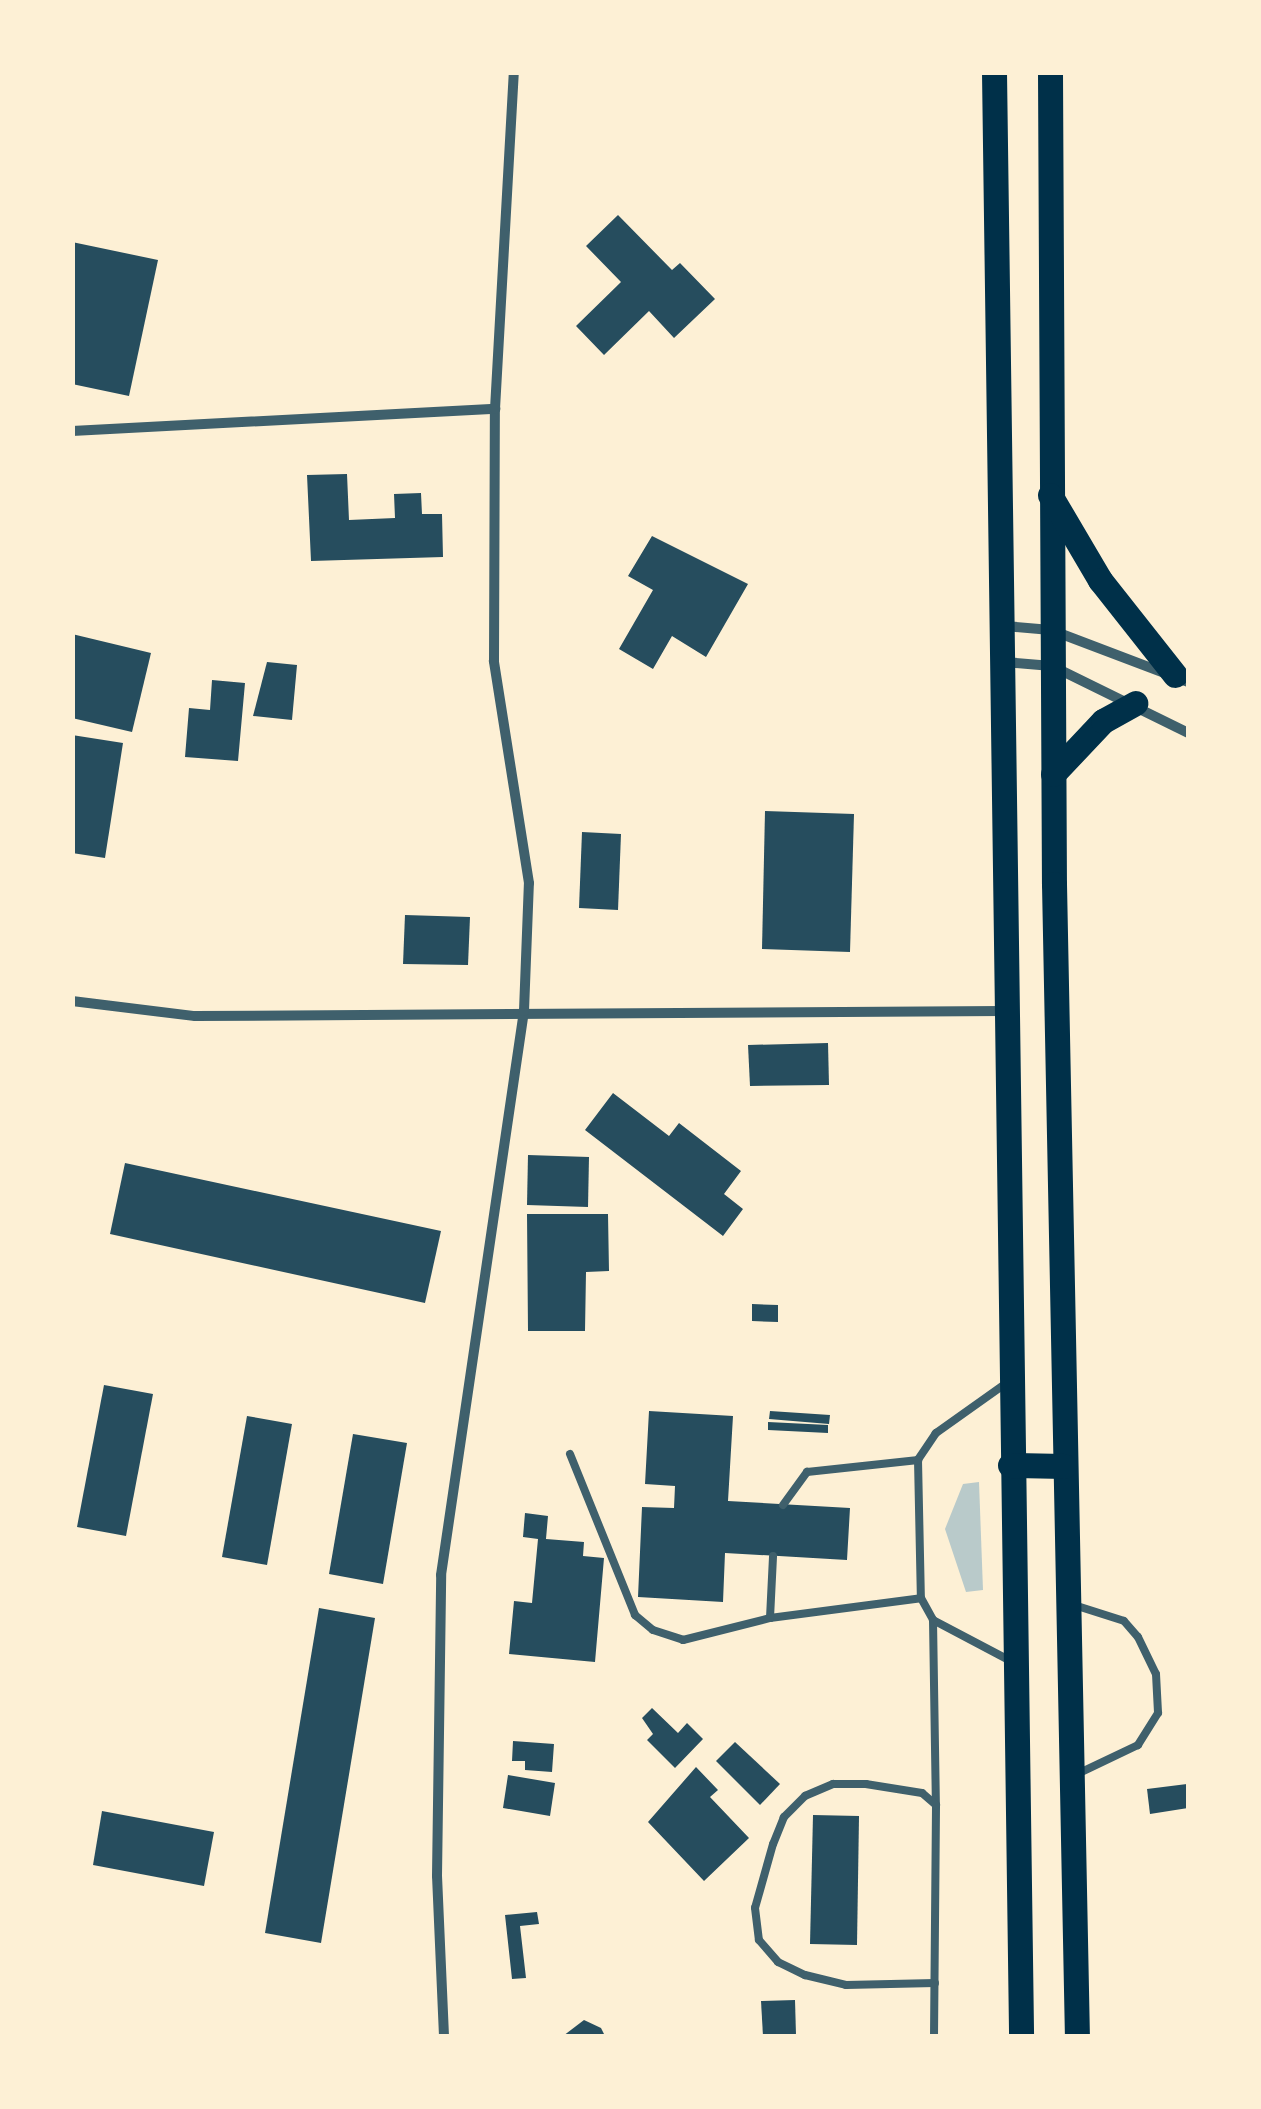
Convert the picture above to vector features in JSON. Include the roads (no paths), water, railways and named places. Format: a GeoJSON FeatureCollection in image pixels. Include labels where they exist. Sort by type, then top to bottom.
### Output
{"type":"FeatureCollection","features":[{"type":"Feature","properties":{"kind":"main road"},"geometry":{"type":"LineString","coordinates":[[994,72],[1005,626],[1003,1011],[1020,2036]]}},
{"type":"Feature","properties":{"kind":"main road"},"geometry":{"type":"LineString","coordinates":[[1050,72],[1053,774],[1077,2036]]}},
{"type":"Feature","properties":{"kind":"main road"},"geometry":{"type":"LineString","coordinates":[[1050,494],[1120,608],[1182,679]]}},
{"type":"Feature","properties":{"kind":"main road"},"geometry":{"type":"LineString","coordinates":[[1053,774],[1103,720],[1135,703]]}},
{"type":"Feature","properties":{"kind":"main road"},"geometry":{"type":"LineString","coordinates":[[1010,1465],[1064,1466]]}},
{"type":"Feature","properties":{"kind":"street"},"geometry":{"type":"LineString","coordinates":[[444,2036],[437,1876],[441,1575],[524,1011],[529,882],[494,661],[495,409],[514,72]]}},
{"type":"Feature","properties":{"kind":"street"},"geometry":{"type":"LineString","coordinates":[[72,430],[495,409]]}},
{"type":"Feature","properties":{"kind":"street"},"geometry":{"type":"LineString","coordinates":[[1005,626],[1052,630],[1182,679]]}},
{"type":"Feature","properties":{"kind":"street"},"geometry":{"type":"LineString","coordinates":[[1005,662],[1052,666],[1135,703],[1188,733]]}},
{"type":"Feature","properties":{"kind":"street"},"geometry":{"type":"LineString","coordinates":[[72,1001],[195,1016],[1003,1011]]}},
{"type":"Feature","properties":{"kind":"lane"},"geometry":{"type":"LineString","coordinates":[[934,2036],[941,1833],[936,1806],[933,1620],[921,1598],[918,1460],[936,1433],[1008,1381]]}},
{"type":"Feature","properties":{"kind":"lane"},"geometry":{"type":"LineString","coordinates":[[570,1454],[636,1615],[683,1640],[770,1618],[921,1598]]}},
{"type":"Feature","properties":{"kind":"lane"},"geometry":{"type":"LineString","coordinates":[[783,1504],[807,1472],[918,1460]]}},
{"type":"Feature","properties":{"kind":"lane"},"geometry":{"type":"LineString","coordinates":[[770,1618],[773,1556]]}},
{"type":"Feature","properties":{"kind":"lane"},"geometry":{"type":"LineString","coordinates":[[1068,1604],[1124,1621],[1138,1637],[1156,1674],[1158,1713],[1138,1745],[1072,1776]]}},
{"type":"Feature","properties":{"kind":"lane"},"geometry":{"type":"LineString","coordinates":[[933,1620],[1014,1662]]}},
{"type":"Feature","properties":{"kind":"lane"},"geometry":{"type":"LineString","coordinates":[[935,1983],[846,1984],[805,1976],[778,1962],[759,1940],[755,1908],[784,1817],[805,1796],[833,1784],[866,1784],[922,1794],[936,1806]]}}]}
